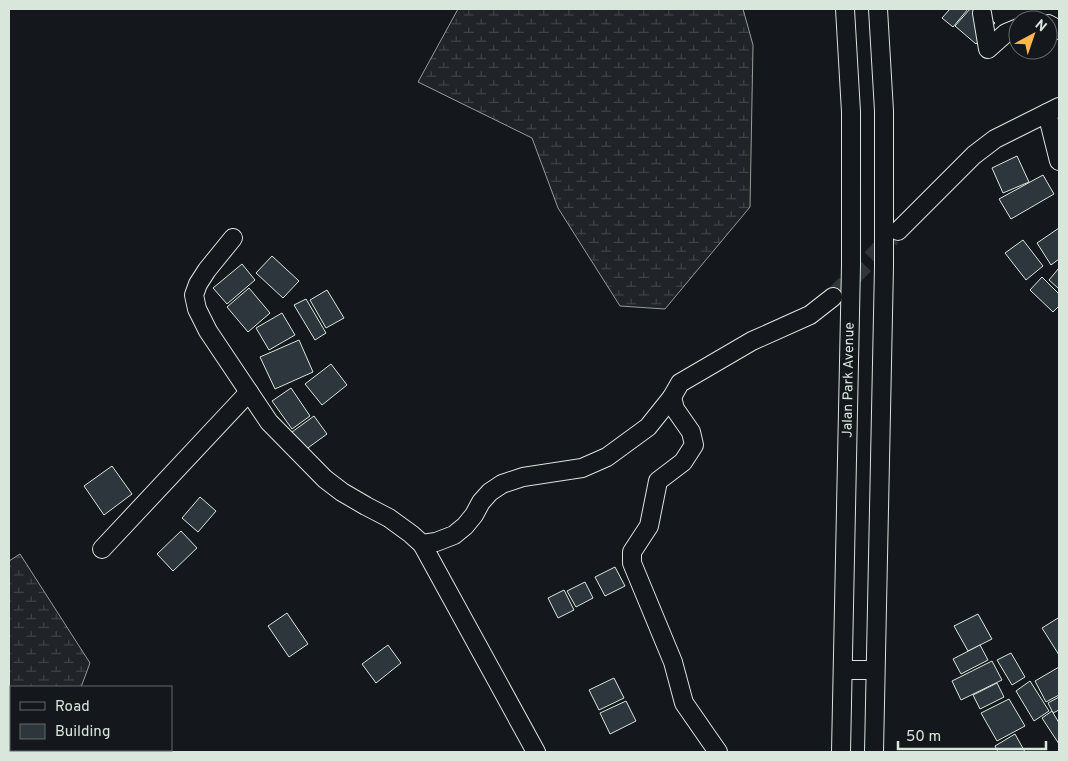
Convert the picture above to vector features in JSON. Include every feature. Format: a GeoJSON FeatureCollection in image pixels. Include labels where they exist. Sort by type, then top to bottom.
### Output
{"type":"FeatureCollection","features":[{"type":"Feature","properties":{"kind":"street","name":"Jalan Park Avenue"},"geometry":{"type":"LineString","coordinates":[[841,752],[851,265],[851,112],[845,9]]}},
{"type":"Feature","properties":{"kind":"street"},"geometry":{"type":"LineString","coordinates":[[874,752],[884,266],[884,111],[878,9]]}},
{"type":"Feature","properties":{"kind":"street"},"geometry":{"type":"LineString","coordinates":[[982,13],[988,49],[1008,32]]}},
{"type":"Feature","properties":{"kind":"street"},"geometry":{"type":"LineString","coordinates":[[898,231],[974,155],[995,138],[1053,110],[1059,161]]}},
{"type":"Feature","properties":{"kind":"street"},"geometry":{"type":"LineString","coordinates":[[233,238],[207,270],[198,284],[194,295],[197,309],[208,331],[269,422],[325,479],[342,492],[389,518],[422,544],[536,752]]}},
{"type":"Feature","properties":{"kind":"street"},"geometry":{"type":"LineString","coordinates":[[422,544],[436,542],[460,530],[474,515],[481,502],[490,492],[502,484],[523,478],[582,468],[607,457],[648,427],[672,397],[680,383],[752,341],[810,315],[833,297]]}},
{"type":"Feature","properties":{"kind":"street"},"geometry":{"type":"LineString","coordinates":[[102,549],[249,392]]}},
{"type":"Feature","properties":{"kind":"street"},"geometry":{"type":"LineString","coordinates":[[672,397],[675,409],[691,432],[694,445],[683,462],[658,481],[649,526],[632,552],[632,563],[674,662],[684,703],[718,752]]}},
{"type":"Feature","properties":{"kind":"street"},"geometry":{"type":"LineString","coordinates":[[843,670],[875,670]]}},
{"type":"Feature","properties":{"kind":"green space"},"geometry":{"type":"Polygon","coordinates":[[[458,9],[743,9],[753,45],[750,207],[665,309],[620,306],[558,208],[532,138],[418,82],[458,9]]]}},
{"type":"Feature","properties":{"kind":"green space"},"geometry":{"type":"Polygon","coordinates":[[[20,554],[90,663],[81,686],[10,686],[10,751],[55,752],[9,752],[9,561],[20,554]]]}},
{"type":"Feature","properties":{"kind":"building"},"geometry":{"type":"Polygon","coordinates":[[[950,9],[968,9],[953,27],[942,18],[950,9]]]}},
{"type":"Feature","properties":{"kind":"building"},"geometry":{"type":"Polygon","coordinates":[[[970,9],[978,9],[995,23],[976,44],[955,26],[970,9]]]}},
{"type":"Feature","properties":{"kind":"building"},"geometry":{"type":"Polygon","coordinates":[[[1017,156],[1029,182],[1003,193],[992,168],[1017,156]]]}},
{"type":"Feature","properties":{"kind":"building"},"geometry":{"type":"Polygon","coordinates":[[[1043,175],[1054,194],[1011,219],[999,199],[1043,175]]]}},
{"type":"Feature","properties":{"kind":"building"},"geometry":{"type":"Polygon","coordinates":[[[1059,228],[1059,259],[1051,265],[1037,243],[1059,228]]]}},
{"type":"Feature","properties":{"kind":"building"},"geometry":{"type":"Polygon","coordinates":[[[1023,240],[1043,266],[1026,280],[1005,253],[1023,240]]]}},
{"type":"Feature","properties":{"kind":"building"},"geometry":{"type":"Polygon","coordinates":[[[272,256],[299,281],[283,298],[256,273],[272,256]]]}},
{"type":"Feature","properties":{"kind":"building"},"geometry":{"type":"Polygon","coordinates":[[[242,264],[255,280],[227,304],[213,288],[242,264]]]}},
{"type":"Feature","properties":{"kind":"building"},"geometry":{"type":"Polygon","coordinates":[[[1059,268],[1059,289],[1049,280],[1059,268]]]}},
{"type":"Feature","properties":{"kind":"building"},"geometry":{"type":"Polygon","coordinates":[[[1042,277],[1059,294],[1059,306],[1053,312],[1030,290],[1042,277]]]}},
{"type":"Feature","properties":{"kind":"building"},"geometry":{"type":"Polygon","coordinates":[[[249,288],[270,313],[248,332],[227,307],[249,288]]]}},
{"type":"Feature","properties":{"kind":"building"},"geometry":{"type":"Polygon","coordinates":[[[327,290],[344,318],[326,328],[310,300],[327,290]]]}},
{"type":"Feature","properties":{"kind":"building"},"geometry":{"type":"Polygon","coordinates":[[[306,299],[326,333],[315,340],[294,305],[306,299]]]}},
{"type":"Feature","properties":{"kind":"building"},"geometry":{"type":"Polygon","coordinates":[[[282,313],[295,335],[269,350],[256,328],[282,313]]]}},
{"type":"Feature","properties":{"kind":"building"},"geometry":{"type":"Polygon","coordinates":[[[299,340],[313,372],[275,389],[260,357],[299,340]]]}},
{"type":"Feature","properties":{"kind":"building"},"geometry":{"type":"Polygon","coordinates":[[[331,364],[347,385],[322,405],[305,384],[331,364]]]}},
{"type":"Feature","properties":{"kind":"building"},"geometry":{"type":"Polygon","coordinates":[[[291,388],[310,416],[292,429],[272,401],[291,388]]]}},
{"type":"Feature","properties":{"kind":"building"},"geometry":{"type":"Polygon","coordinates":[[[314,416],[327,434],[305,450],[292,432],[314,416]]]}},
{"type":"Feature","properties":{"kind":"building"},"geometry":{"type":"Polygon","coordinates":[[[112,466],[132,494],[104,515],[84,486],[112,466]]]}},
{"type":"Feature","properties":{"kind":"building"},"geometry":{"type":"Polygon","coordinates":[[[200,497],[216,511],[198,532],[182,518],[200,497]]]}},
{"type":"Feature","properties":{"kind":"building"},"geometry":{"type":"Polygon","coordinates":[[[181,531],[197,548],[173,571],[157,554],[181,531]]]}},
{"type":"Feature","properties":{"kind":"building"},"geometry":{"type":"Polygon","coordinates":[[[615,567],[625,586],[605,596],[595,577],[615,567]]]}},
{"type":"Feature","properties":{"kind":"building"},"geometry":{"type":"Polygon","coordinates":[[[585,582],[593,598],[576,607],[567,591],[585,582]]]}},
{"type":"Feature","properties":{"kind":"building"},"geometry":{"type":"Polygon","coordinates":[[[564,590],[574,610],[558,618],[548,598],[564,590]]]}},
{"type":"Feature","properties":{"kind":"building"},"geometry":{"type":"Polygon","coordinates":[[[287,613],[308,644],[289,657],[268,626],[287,613]]]}},
{"type":"Feature","properties":{"kind":"building"},"geometry":{"type":"Polygon","coordinates":[[[978,614],[992,639],[968,651],[954,626],[978,614]]]}},
{"type":"Feature","properties":{"kind":"building"},"geometry":{"type":"Polygon","coordinates":[[[1058,618],[1059,620],[1059,655],[1042,628],[1058,618]]]}},
{"type":"Feature","properties":{"kind":"building"},"geometry":{"type":"Polygon","coordinates":[[[388,645],[401,663],[376,683],[362,664],[388,645]]]}},
{"type":"Feature","properties":{"kind":"building"},"geometry":{"type":"Polygon","coordinates":[[[980,645],[988,660],[961,674],[953,659],[980,645]]]}},
{"type":"Feature","properties":{"kind":"building"},"geometry":{"type":"Polygon","coordinates":[[[1011,653],[1025,677],[1012,685],[997,660],[1011,653]]]}},
{"type":"Feature","properties":{"kind":"building"},"geometry":{"type":"Polygon","coordinates":[[[992,661],[1002,680],[961,700],[952,681],[992,661]]]}},
{"type":"Feature","properties":{"kind":"building"},"geometry":{"type":"Polygon","coordinates":[[[1059,667],[1059,695],[1046,702],[1035,681],[1059,667]]]}},
{"type":"Feature","properties":{"kind":"building"},"geometry":{"type":"Polygon","coordinates":[[[614,678],[624,698],[599,710],[589,690],[614,678]]]}},
{"type":"Feature","properties":{"kind":"building"},"geometry":{"type":"Polygon","coordinates":[[[1030,681],[1049,711],[1034,721],[1016,691],[1030,681]]]}},
{"type":"Feature","properties":{"kind":"building"},"geometry":{"type":"Polygon","coordinates":[[[997,683],[1004,697],[980,709],[973,695],[997,683]]]}},
{"type":"Feature","properties":{"kind":"building"},"geometry":{"type":"Polygon","coordinates":[[[1059,697],[1059,710],[1053,713],[1048,703],[1059,697]]]}},
{"type":"Feature","properties":{"kind":"building"},"geometry":{"type":"Polygon","coordinates":[[[1009,699],[1025,726],[997,741],[981,713],[1009,699]]]}},
{"type":"Feature","properties":{"kind":"building"},"geometry":{"type":"Polygon","coordinates":[[[626,701],[636,721],[610,734],[600,713],[626,701]]]}},
{"type":"Feature","properties":{"kind":"building"},"geometry":{"type":"Polygon","coordinates":[[[1052,711],[1059,723],[1059,744],[1042,718],[1052,711]]]}},
{"type":"Feature","properties":{"kind":"building"},"geometry":{"type":"Polygon","coordinates":[[[1015,734],[1025,752],[998,752],[995,746],[1015,734]]]}},
{"type":"Feature","properties":{"kind":"tunnel"},"geometry":{"type":"LineString","coordinates":[[833,297],[892,237]]}}]}
